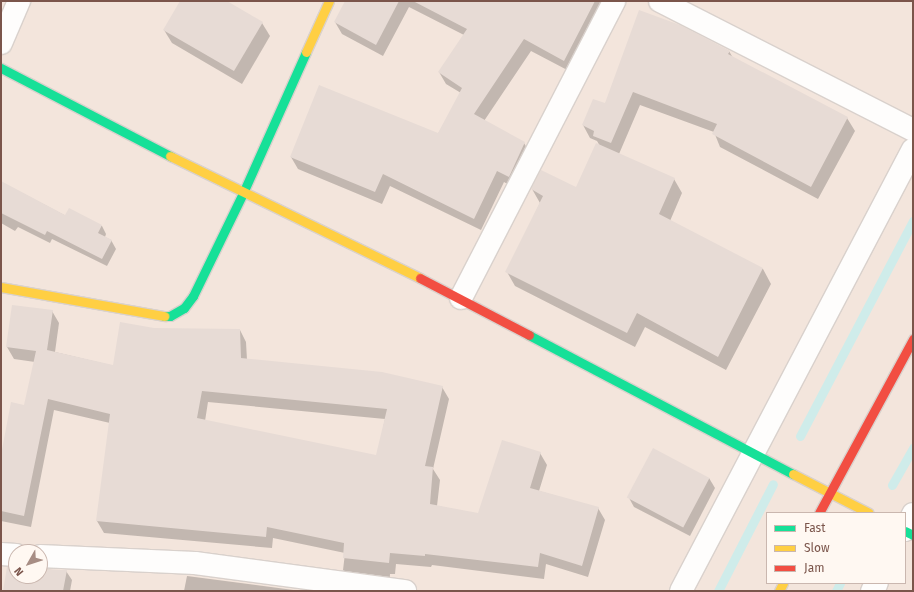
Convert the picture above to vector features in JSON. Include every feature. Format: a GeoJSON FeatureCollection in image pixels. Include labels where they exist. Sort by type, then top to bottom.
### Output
{"type":"FeatureCollection","features":[{"type":"Feature","properties":{"kind":"main road"},"geometry":{"type":"LineString","coordinates":[[1,287],[154,316],[170,316],[184,308],[193,296],[243,193],[329,1]]}},
{"type":"Feature","properties":{"kind":"main road"},"geometry":{"type":"LineString","coordinates":[[1,68],[243,193],[461,298],[752,454],[867,512]]}},
{"type":"Feature","properties":{"kind":"main road"},"geometry":{"type":"LineString","coordinates":[[820,512],[913,339]]}},
{"type":"Feature","properties":{"kind":"street"},"geometry":{"type":"LineString","coordinates":[[1,43],[19,1]]}},
{"type":"Feature","properties":{"kind":"street"},"geometry":{"type":"LineString","coordinates":[[461,298],[614,1]]}},
{"type":"Feature","properties":{"kind":"street"},"geometry":{"type":"LineString","coordinates":[[660,1],[913,130]]}},
{"type":"Feature","properties":{"kind":"street"},"geometry":{"type":"LineString","coordinates":[[681,591],[913,150]]}},
{"type":"Feature","properties":{"kind":"street"},"geometry":{"type":"LineString","coordinates":[[906,529],[913,514]]}},
{"type":"Feature","properties":{"kind":"street"},"geometry":{"type":"LineString","coordinates":[[48,556],[195,563],[406,591]]}},
{"type":"Feature","properties":{"kind":"shaded area"},"geometry":{"type":"Polygon","coordinates":[[[1,1],[913,1],[913,591],[1,591],[1,1]]]}},
{"type":"Feature","properties":{"kind":"building"},"geometry":{"type":"Polygon","coordinates":[[[180,1],[227,1],[263,22],[234,71],[163,30],[180,1]]]}},
{"type":"Feature","properties":{"kind":"building"},"geometry":{"type":"Polygon","coordinates":[[[345,1],[399,1],[376,45],[334,22],[345,1]]]}},
{"type":"Feature","properties":{"kind":"building"},"geometry":{"type":"Polygon","coordinates":[[[413,1],[595,1],[564,61],[524,39],[474,114],[525,142],[509,177],[497,171],[474,219],[383,174],[375,192],[290,157],[319,85],[438,133],[462,88],[438,72],[467,29],[413,1]]]}},
{"type":"Feature","properties":{"kind":"building"},"geometry":{"type":"Polygon","coordinates":[[[639,10],[680,25],[730,51],[728,54],[848,117],[811,187],[712,134],[717,124],[633,92],[611,143],[593,136],[594,131],[582,125],[593,99],[605,103],[639,10]]]}},
{"type":"Feature","properties":{"kind":"building"},"geometry":{"type":"Polygon","coordinates":[[[596,143],[675,178],[659,214],[763,268],[718,357],[637,313],[627,333],[505,272],[543,196],[531,189],[541,170],[576,187],[596,143]]]}},
{"type":"Feature","properties":{"kind":"building"},"geometry":{"type":"Polygon","coordinates":[[[1,181],[65,215],[69,208],[102,225],[98,233],[112,240],[102,259],[47,231],[45,235],[1,213],[1,181]]]}},
{"type":"Feature","properties":{"kind":"building"},"geometry":{"type":"Polygon","coordinates":[[[12,305],[53,310],[47,350],[113,365],[120,322],[154,328],[240,329],[241,358],[382,372],[443,386],[425,466],[433,467],[430,504],[478,513],[502,440],[541,452],[530,488],[599,507],[582,566],[540,553],[538,567],[425,554],[425,556],[390,553],[389,563],[343,558],[344,543],[267,527],[266,537],[96,521],[110,414],[48,399],[24,516],[1,511],[1,455],[11,402],[24,405],[36,351],[6,347],[12,305]],[[202,391],[197,418],[376,455],[387,409],[202,391]]]}},
{"type":"Feature","properties":{"kind":"building"},"geometry":{"type":"Polygon","coordinates":[[[653,448],[710,478],[683,527],[627,497],[653,448]]]}},
{"type":"Feature","properties":{"kind":"building"},"geometry":{"type":"Polygon","coordinates":[[[7,567],[8,584],[48,584],[48,569],[67,570],[63,591],[3,591],[7,567]]]}},
{"type":"Feature","properties":{"kind":"waterway"},"geometry":{"type":"LineString","coordinates":[[800,436],[913,221]]}},
{"type":"Feature","properties":{"kind":"waterway"},"geometry":{"type":"LineString","coordinates":[[892,485],[913,448]]}},
{"type":"Feature","properties":{"kind":"waterway"},"geometry":{"type":"LineString","coordinates":[[718,591],[773,484]]}},
{"type":"Feature","properties":{"kind":"waterway"},"geometry":{"type":"LineString","coordinates":[[836,591],[840,584]]}},
{"type":"Feature","properties":{"kind":"traffic: fast"},"geometry":{"type":"LineString","coordinates":[[164,316],[170,316],[184,308],[193,296],[243,193],[306,52]]}},
{"type":"Feature","properties":{"kind":"traffic: fast"},"geometry":{"type":"LineString","coordinates":[[1,68],[170,156]]}},
{"type":"Feature","properties":{"kind":"traffic: fast"},"geometry":{"type":"LineString","coordinates":[[529,335],[793,474]]}},
{"type":"Feature","properties":{"kind":"traffic: fast"},"geometry":{"type":"LineString","coordinates":[[906,532],[913,535]]}},
{"type":"Feature","properties":{"kind":"traffic: slow"},"geometry":{"type":"LineString","coordinates":[[306,52],[329,1]]}},
{"type":"Feature","properties":{"kind":"traffic: slow"},"geometry":{"type":"LineString","coordinates":[[170,156],[420,278]]}},
{"type":"Feature","properties":{"kind":"traffic: slow"},"geometry":{"type":"LineString","coordinates":[[1,287],[164,316]]}},
{"type":"Feature","properties":{"kind":"traffic: slow"},"geometry":{"type":"LineString","coordinates":[[793,474],[867,512]]}},
{"type":"Feature","properties":{"kind":"traffic: slow"},"geometry":{"type":"LineString","coordinates":[[779,591],[782,584]]}},
{"type":"Feature","properties":{"kind":"traffic: jam"},"geometry":{"type":"LineString","coordinates":[[420,278],[529,335]]}},
{"type":"Feature","properties":{"kind":"traffic: jam"},"geometry":{"type":"LineString","coordinates":[[820,512],[913,339]]}}]}
